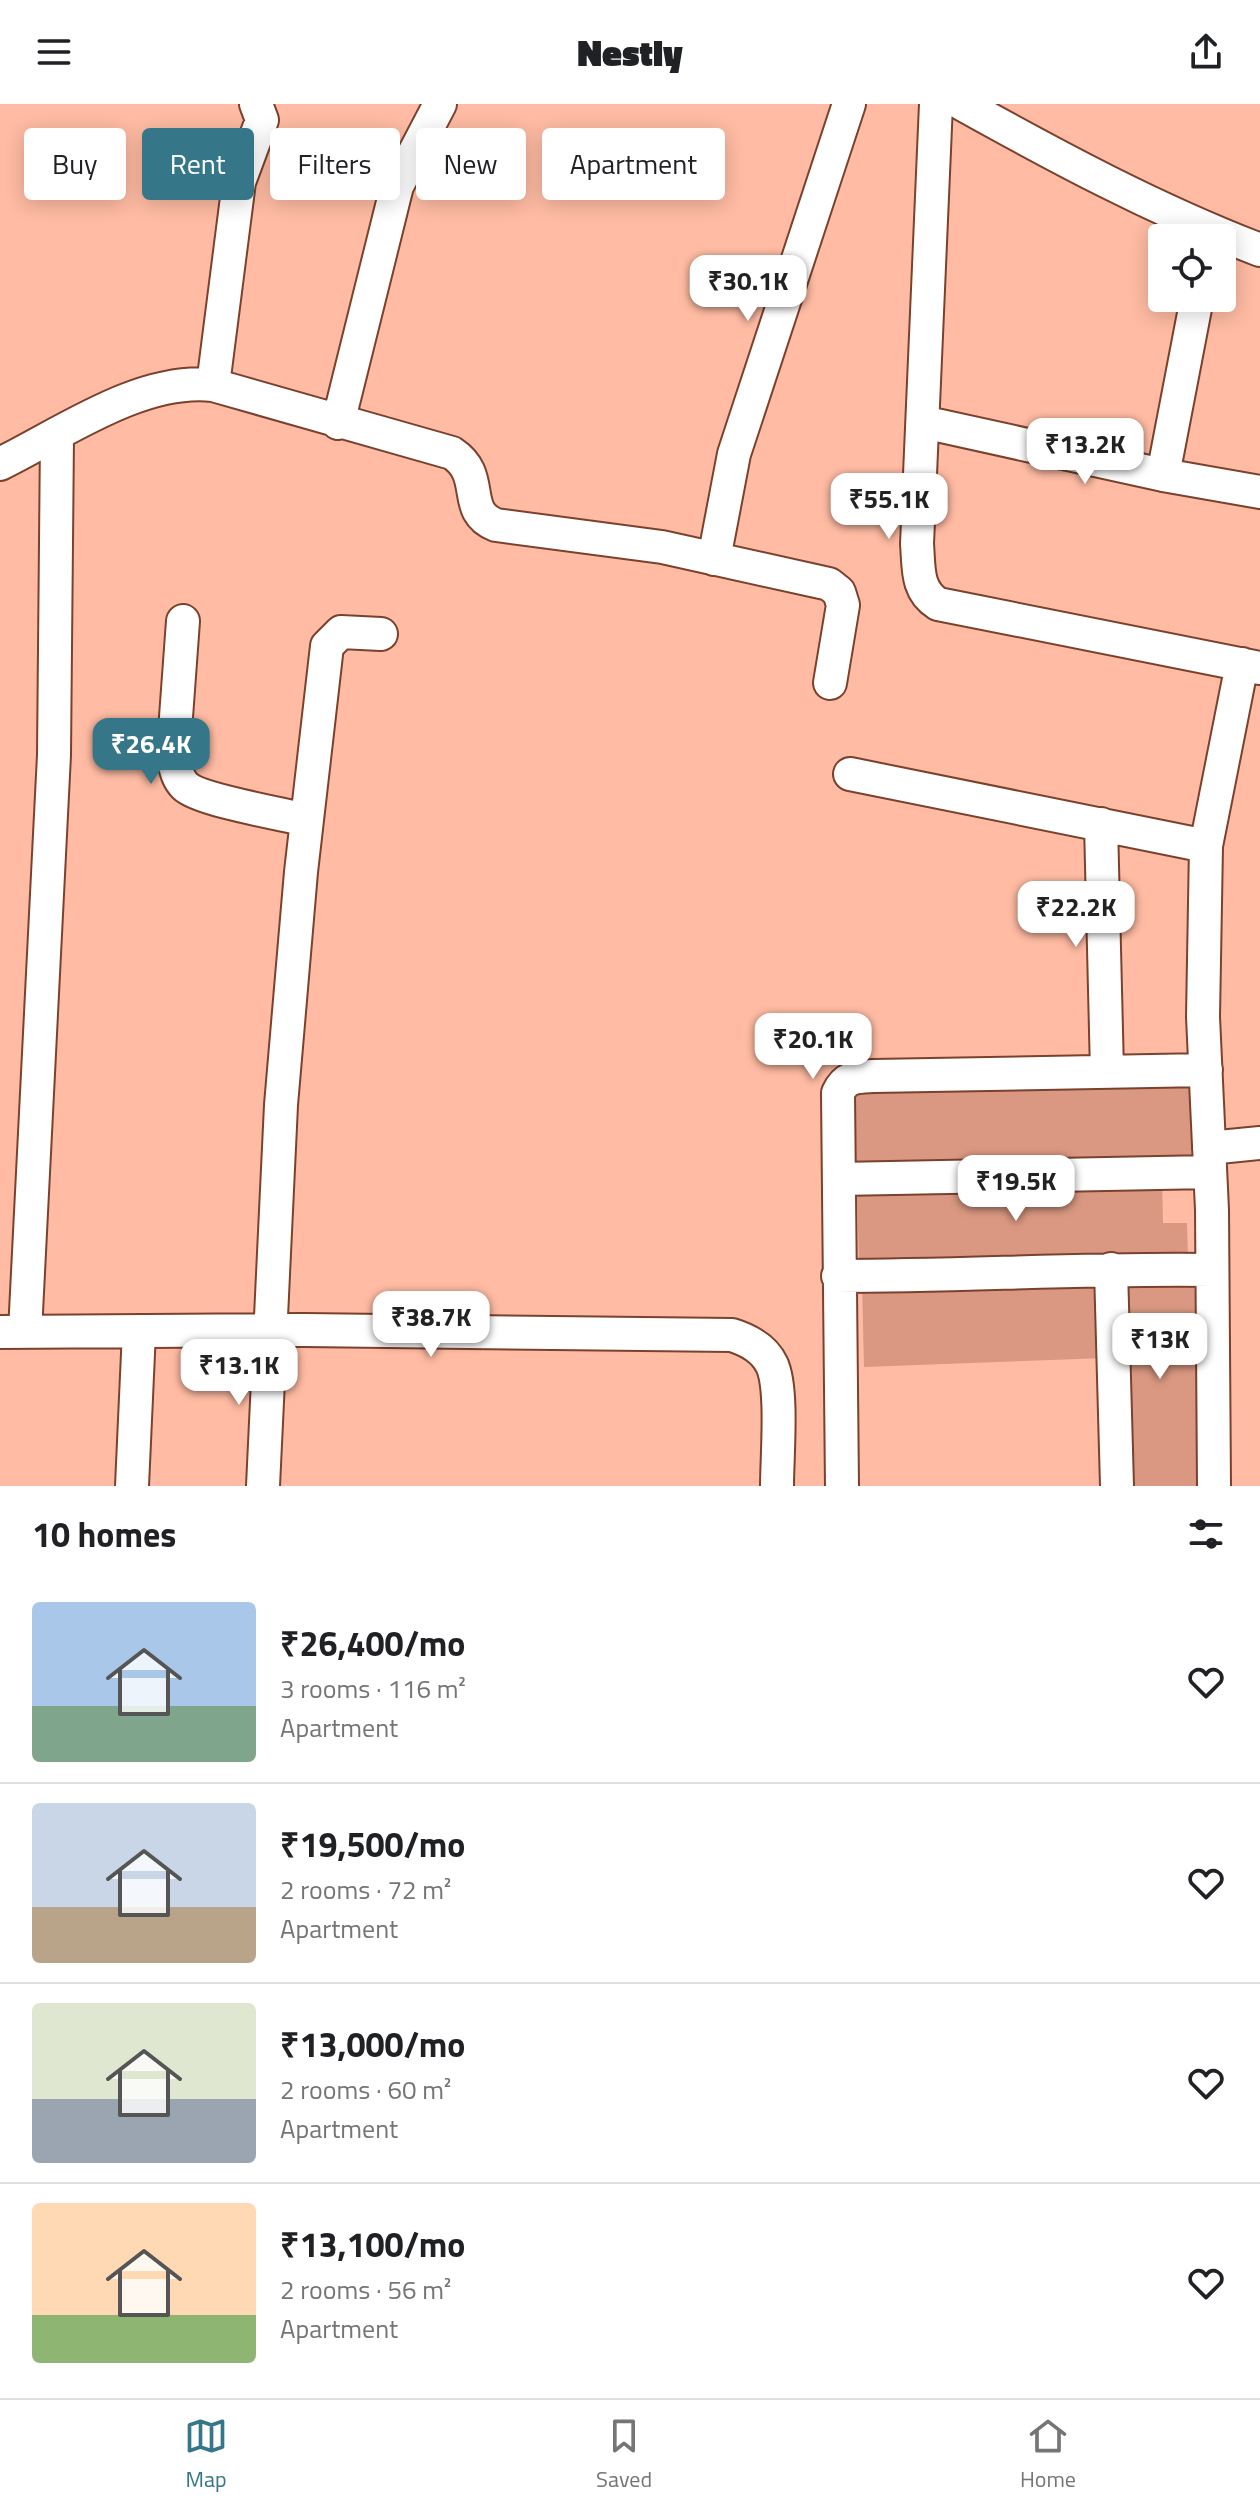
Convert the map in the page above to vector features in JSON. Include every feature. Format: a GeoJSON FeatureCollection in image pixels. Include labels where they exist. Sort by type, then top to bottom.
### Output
{"type":"FeatureCollection","features":[{"type":"Feature","properties":{"kind":"street"},"geometry":{"type":"LineString","coordinates":[[213,385],[239,182],[262,120],[256,104]]}},
{"type":"Feature","properties":{"kind":"street"},"geometry":{"type":"LineString","coordinates":[[338,423],[397,186],[440,104]]}},
{"type":"Feature","properties":{"kind":"street"},"geometry":{"type":"LineString","coordinates":[[714,559],[734,454],[849,104]]}},
{"type":"Feature","properties":{"kind":"street"},"geometry":{"type":"LineString","coordinates":[[936,104],[917,544],[920,580],[925,596],[938,604],[1251,666],[1206,846],[1206,1070],[1214,1486]]}},
{"type":"Feature","properties":{"kind":"street"},"geometry":{"type":"LineString","coordinates":[[962,104],[1094,177],[1189,224]]}},
{"type":"Feature","properties":{"kind":"street"},"geometry":{"type":"LineString","coordinates":[[1236,242],[1260,250]]}},
{"type":"Feature","properties":{"kind":"street"},"geometry":{"type":"LineString","coordinates":[[1163,475],[1194,312]]}},
{"type":"Feature","properties":{"kind":"street"},"geometry":{"type":"LineString","coordinates":[[0,464],[125,401],[177,385],[213,385],[452,453],[470,469],[478,513],[484,520],[496,525],[662,547],[829,584],[839,592],[843,605],[830,683]]}},
{"type":"Feature","properties":{"kind":"street"},"geometry":{"type":"LineString","coordinates":[[923,422],[1163,475],[1260,492]]}},
{"type":"Feature","properties":{"kind":"street"},"geometry":{"type":"LineString","coordinates":[[57,436],[54,755],[12,1332],[271,1330],[732,1335],[748,1341],[763,1352],[772,1365],[776,1386],[777,1486]]}},
{"type":"Feature","properties":{"kind":"street"},"geometry":{"type":"LineString","coordinates":[[183,621],[173,758],[177,776],[187,789],[204,795],[307,820]]}},
{"type":"Feature","properties":{"kind":"street"},"geometry":{"type":"LineString","coordinates":[[263,1486],[281,1105],[307,820],[327,646],[341,632],[381,634]]}},
{"type":"Feature","properties":{"kind":"street"},"geometry":{"type":"LineString","coordinates":[[850,774],[1206,846]]}},
{"type":"Feature","properties":{"kind":"street"},"geometry":{"type":"LineString","coordinates":[[1101,824],[1107,1072]]}},
{"type":"Feature","properties":{"kind":"street"},"geometry":{"type":"LineString","coordinates":[[842,1486],[838,1093],[843,1083],[850,1078],[1206,1070]]}},
{"type":"Feature","properties":{"kind":"street"},"geometry":{"type":"LineString","coordinates":[[839,1179],[1210,1160],[1260,1143]]}},
{"type":"Feature","properties":{"kind":"street"},"geometry":{"type":"LineString","coordinates":[[838,1276],[1111,1269],[1212,1270]]}},
{"type":"Feature","properties":{"kind":"street"},"geometry":{"type":"LineString","coordinates":[[1111,1269],[1117,1486]]}},
{"type":"Feature","properties":{"kind":"street"},"geometry":{"type":"LineString","coordinates":[[132,1486],[139,1331]]}},
{"type":"Feature","properties":{"kind":"building"},"geometry":{"type":"Polygon","coordinates":[[[1197,1084],[1198,1166],[856,1172],[855,1090],[1197,1084]]]}},
{"type":"Feature","properties":{"kind":"building"},"geometry":{"type":"Polygon","coordinates":[[[1162,1177],[1163,1223],[1187,1223],[1188,1258],[859,1266],[857,1186],[1162,1177]]]}},
{"type":"Feature","properties":{"kind":"building"},"geometry":{"type":"Polygon","coordinates":[[[1103,1272],[1106,1358],[864,1367],[862,1282],[1103,1272]]]}},
{"type":"Feature","properties":{"kind":"building"},"geometry":{"type":"Polygon","coordinates":[[[1197,1276],[1203,1486],[1123,1486],[1117,1278],[1197,1276]]]}}]}
